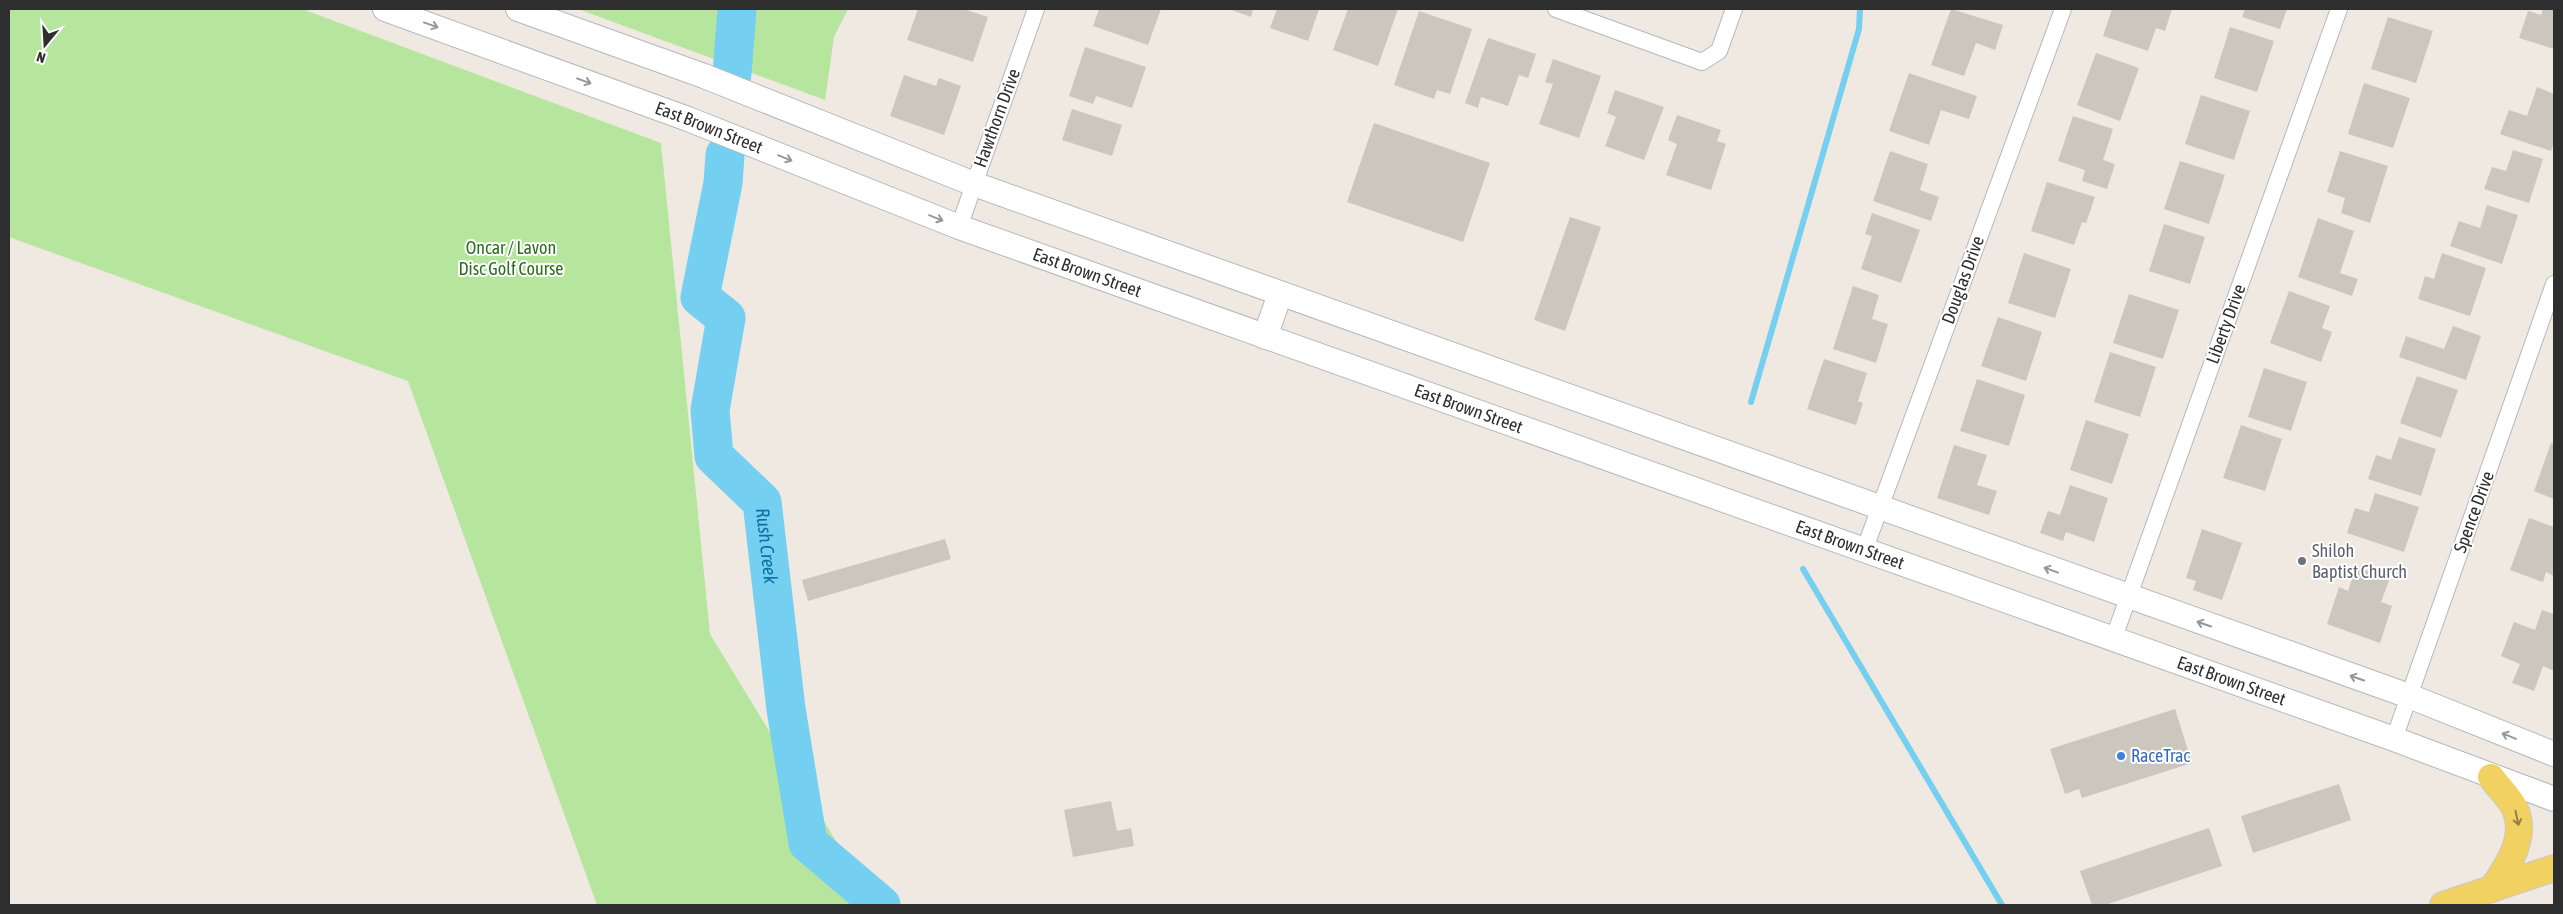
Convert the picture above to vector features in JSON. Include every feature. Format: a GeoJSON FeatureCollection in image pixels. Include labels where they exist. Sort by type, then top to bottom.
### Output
{"type":"FeatureCollection","features":[{"type":"Feature","properties":{"kind":"main road","name":"East Brown Street"},"geometry":{"type":"LineString","coordinates":[[385,9],[688,119],[959,227],[2394,739],[2491,777],[2554,799]]}},
{"type":"Feature","properties":{"kind":"main road"},"geometry":{"type":"LineString","coordinates":[[518,9],[704,76],[974,184],[2409,696],[2554,754]]}},
{"type":"Feature","properties":{"kind":"main road"},"geometry":{"type":"LineString","coordinates":[[1265,337],[1280,294]]}},
{"type":"Feature","properties":{"kind":"main road"},"geometry":{"type":"LineString","coordinates":[[2491,777],[2515,809],[2519,829],[2513,858],[2492,889]]}},
{"type":"Feature","properties":{"kind":"main road"},"geometry":{"type":"LineString","coordinates":[[2443,905],[2554,868]]}},
{"type":"Feature","properties":{"kind":"street","name":"Hawthorn Drive"},"geometry":{"type":"LineString","coordinates":[[959,227],[1036,9]]}},
{"type":"Feature","properties":{"kind":"street"},"geometry":{"type":"LineString","coordinates":[[1556,9],[1702,62],[1719,51],[1734,9]]}},
{"type":"Feature","properties":{"kind":"street","name":"Douglas Drive"},"geometry":{"type":"LineString","coordinates":[[1864,551],[2063,9]]}},
{"type":"Feature","properties":{"kind":"street","name":"Liberty Drive"},"geometry":{"type":"LineString","coordinates":[[2113,640],[2339,9]]}},
{"type":"Feature","properties":{"kind":"street","name":"Spence Drive"},"geometry":{"type":"LineString","coordinates":[[2394,739],[2554,284]]}},
{"type":"Feature","properties":{"kind":"green space","name":"Oncar / Lavon Disc Golf Course"},"geometry":{"type":"Polygon","coordinates":[[[9,9],[302,9],[661,143],[710,634],[875,905],[597,905],[408,381],[9,237],[9,9]]]}},
{"type":"Feature","properties":{"kind":"green space"},"geometry":{"type":"Polygon","coordinates":[[[578,9],[848,9],[834,37],[825,100],[578,9]]]}},
{"type":"Feature","properties":{"kind":"building"},"geometry":{"type":"Polygon","coordinates":[[[918,9],[964,9],[988,17],[973,62],[907,40],[918,9]]]}},
{"type":"Feature","properties":{"kind":"building"},"geometry":{"type":"Polygon","coordinates":[[[1099,9],[1161,9],[1148,45],[1093,26],[1099,9]]]}},
{"type":"Feature","properties":{"kind":"building"},"geometry":{"type":"Polygon","coordinates":[[[1229,9],[1253,9],[1251,17],[1229,9]]]}},
{"type":"Feature","properties":{"kind":"building"},"geometry":{"type":"Polygon","coordinates":[[[1277,9],[1319,9],[1308,41],[1270,28],[1277,9]]]}},
{"type":"Feature","properties":{"kind":"building"},"geometry":{"type":"Polygon","coordinates":[[[1348,9],[1398,9],[1378,66],[1333,50],[1348,9]]]}},
{"type":"Feature","properties":{"kind":"building"},"geometry":{"type":"Polygon","coordinates":[[[1951,9],[2003,25],[1995,50],[1976,43],[1964,76],[1931,65],[1951,9]]]}},
{"type":"Feature","properties":{"kind":"building"},"geometry":{"type":"Polygon","coordinates":[[[2112,9],[2172,9],[2165,31],[2156,28],[2148,51],[2103,36],[2112,9]]]}},
{"type":"Feature","properties":{"kind":"building"},"geometry":{"type":"Polygon","coordinates":[[[2245,9],[2287,9],[2280,29],[2242,17],[2245,9]]]}},
{"type":"Feature","properties":{"kind":"building"},"geometry":{"type":"Polygon","coordinates":[[[2543,9],[2554,9],[2554,49],[2519,38],[2528,11],[2541,15],[2543,9]]]}},
{"type":"Feature","properties":{"kind":"building"},"geometry":{"type":"Polygon","coordinates":[[[1419,11],[1472,29],[1450,94],[1437,90],[1434,99],[1394,85],[1419,11]]]}},
{"type":"Feature","properties":{"kind":"building"},"geometry":{"type":"Polygon","coordinates":[[[2388,17],[2433,31],[2416,83],[2371,69],[2388,17]]]}},
{"type":"Feature","properties":{"kind":"building"},"geometry":{"type":"Polygon","coordinates":[[[2230,27],[2274,41],[2257,92],[2214,78],[2230,27]]]}},
{"type":"Feature","properties":{"kind":"building"},"geometry":{"type":"Polygon","coordinates":[[[1488,38],[1536,54],[1528,78],[1519,75],[1508,106],[1481,97],[1478,108],[1465,103],[1488,38]]]}},
{"type":"Feature","properties":{"kind":"building"},"geometry":{"type":"Polygon","coordinates":[[[1085,47],[1146,67],[1132,108],[1096,96],[1093,104],[1069,96],[1085,47]]]}},
{"type":"Feature","properties":{"kind":"building"},"geometry":{"type":"Polygon","coordinates":[[[2096,53],[2139,68],[2120,121],[2077,105],[2096,53]]]}},
{"type":"Feature","properties":{"kind":"building"},"geometry":{"type":"Polygon","coordinates":[[[1553,59],[1601,76],[1579,138],[1539,124],[1553,84],[1545,82],[1553,59]]]}},
{"type":"Feature","properties":{"kind":"building"},"geometry":{"type":"Polygon","coordinates":[[[1909,73],[1977,96],[1969,119],[1941,110],[1929,145],[1889,131],[1909,73]]]}},
{"type":"Feature","properties":{"kind":"building"},"geometry":{"type":"Polygon","coordinates":[[[904,75],[936,86],[939,78],[961,86],[944,135],[890,116],[904,75]]]}},
{"type":"Feature","properties":{"kind":"building"},"geometry":{"type":"Polygon","coordinates":[[[2364,83],[2410,98],[2393,148],[2348,134],[2364,83]]]}},
{"type":"Feature","properties":{"kind":"building"},"geometry":{"type":"Polygon","coordinates":[[[2537,87],[2554,94],[2554,142],[2551,151],[2500,134],[2509,110],[2527,116],[2537,87]]]}},
{"type":"Feature","properties":{"kind":"building"},"geometry":{"type":"Polygon","coordinates":[[[1615,90],[1664,107],[1644,160],[1605,146],[1616,117],[1607,113],[1615,90]]]}},
{"type":"Feature","properties":{"kind":"building"},"geometry":{"type":"Polygon","coordinates":[[[2201,95],[2250,111],[2234,160],[2185,144],[2201,95]]]}},
{"type":"Feature","properties":{"kind":"building"},"geometry":{"type":"Polygon","coordinates":[[[1072,109],[1122,125],[1112,156],[1062,140],[1072,109]]]}},
{"type":"Feature","properties":{"kind":"building"},"geometry":{"type":"Polygon","coordinates":[[[1677,115],[1721,130],[1717,141],[1726,144],[1711,190],[1666,175],[1677,144],[1668,140],[1677,115]]]}},
{"type":"Feature","properties":{"kind":"building"},"geometry":{"type":"Polygon","coordinates":[[[2073,116],[2113,129],[2103,160],[2115,164],[2107,189],[2082,181],[2085,170],[2058,161],[2073,116]]]}},
{"type":"Feature","properties":{"kind":"building"},"geometry":{"type":"Polygon","coordinates":[[[1374,123],[1490,163],[1463,242],[1347,202],[1374,123]]]}},
{"type":"Feature","properties":{"kind":"building"},"geometry":{"type":"Polygon","coordinates":[[[2513,150],[2543,159],[2529,203],[2484,189],[2492,167],[2506,171],[2513,150]]]}},
{"type":"Feature","properties":{"kind":"building"},"geometry":{"type":"Polygon","coordinates":[[[1890,151],[1928,164],[1920,190],[1939,197],[1931,221],[1873,201],[1890,151]]]}},
{"type":"Feature","properties":{"kind":"building"},"geometry":{"type":"Polygon","coordinates":[[[2340,151],[2388,166],[2370,223],[2341,213],[2345,198],[2327,192],[2340,151]]]}},
{"type":"Feature","properties":{"kind":"building"},"geometry":{"type":"Polygon","coordinates":[[[2180,161],[2225,175],[2209,224],[2164,209],[2180,161]]]}},
{"type":"Feature","properties":{"kind":"building"},"geometry":{"type":"Polygon","coordinates":[[[2047,182],[2095,197],[2086,223],[2082,222],[2074,245],[2031,231],[2047,182]]]}},
{"type":"Feature","properties":{"kind":"building"},"geometry":{"type":"Polygon","coordinates":[[[2487,205],[2518,215],[2502,264],[2450,246],[2459,221],[2480,228],[2487,205]]]}},
{"type":"Feature","properties":{"kind":"building"},"geometry":{"type":"Polygon","coordinates":[[[1872,213],[1920,230],[1901,283],[1861,269],[1872,236],[1865,234],[1872,213]]]}},
{"type":"Feature","properties":{"kind":"building"},"geometry":{"type":"Polygon","coordinates":[[[1570,217],[1601,227],[1565,331],[1534,320],[1570,217]]]}},
{"type":"Feature","properties":{"kind":"building"},"geometry":{"type":"Polygon","coordinates":[[[2318,218],[2354,231],[2340,273],[2358,279],[2352,296],[2298,277],[2318,218]]]}},
{"type":"Feature","properties":{"kind":"building"},"geometry":{"type":"Polygon","coordinates":[[[2164,224],[2205,237],[2190,284],[2149,271],[2164,224]]]}},
{"type":"Feature","properties":{"kind":"building"},"geometry":{"type":"Polygon","coordinates":[[[2024,253],[2071,269],[2055,318],[2008,303],[2024,253]]]}},
{"type":"Feature","properties":{"kind":"building"},"geometry":{"type":"Polygon","coordinates":[[[2442,253],[2486,268],[2470,316],[2418,299],[2425,276],[2434,279],[2442,253]]]}},
{"type":"Feature","properties":{"kind":"building"},"geometry":{"type":"Polygon","coordinates":[[[1853,286],[1879,295],[1872,319],[1888,324],[1876,363],[1833,349],[1853,286]]]}},
{"type":"Feature","properties":{"kind":"building"},"geometry":{"type":"Polygon","coordinates":[[[2289,291],[2330,306],[2322,328],[2332,332],[2321,362],[2270,343],[2289,291]]]}},
{"type":"Feature","properties":{"kind":"building"},"geometry":{"type":"Polygon","coordinates":[[[2129,294],[2179,310],[2163,359],[2113,343],[2129,294]]]}},
{"type":"Feature","properties":{"kind":"building"},"geometry":{"type":"Polygon","coordinates":[[[1998,317],[2042,332],[2026,381],[1981,366],[1998,317]]]}},
{"type":"Feature","properties":{"kind":"building"},"geometry":{"type":"Polygon","coordinates":[[[2453,326],[2481,336],[2466,380],[2399,357],[2406,336],[2444,349],[2453,326]]]}},
{"type":"Feature","properties":{"kind":"building"},"geometry":{"type":"Polygon","coordinates":[[[2110,352],[2156,367],[2140,417],[2094,402],[2110,352]]]}},
{"type":"Feature","properties":{"kind":"building"},"geometry":{"type":"Polygon","coordinates":[[[1824,359],[1867,373],[1858,401],[1863,403],[1856,425],[1807,409],[1824,359]]]}},
{"type":"Feature","properties":{"kind":"building"},"geometry":{"type":"Polygon","coordinates":[[[2264,368],[2307,382],[2291,431],[2248,417],[2264,368]]]}},
{"type":"Feature","properties":{"kind":"building"},"geometry":{"type":"Polygon","coordinates":[[[2417,376],[2458,390],[2441,438],[2400,423],[2417,376]]]}},
{"type":"Feature","properties":{"kind":"building"},"geometry":{"type":"Polygon","coordinates":[[[1977,379],[2025,395],[2009,446],[1960,431],[1977,379]]]}},
{"type":"Feature","properties":{"kind":"building"},"geometry":{"type":"Polygon","coordinates":[[[2086,420],[2129,434],[2112,484],[2070,470],[2086,420]]]}},
{"type":"Feature","properties":{"kind":"building"},"geometry":{"type":"Polygon","coordinates":[[[2241,425],[2282,439],[2265,491],[2223,478],[2241,425]]]}},
{"type":"Feature","properties":{"kind":"building"},"geometry":{"type":"Polygon","coordinates":[[[2399,437],[2436,449],[2421,496],[2368,479],[2376,455],[2391,460],[2399,437]]]}},
{"type":"Feature","properties":{"kind":"building"},"geometry":{"type":"Polygon","coordinates":[[[2551,443],[2554,444],[2554,499],[2534,491],[2551,443]]]}},
{"type":"Feature","properties":{"kind":"building"},"geometry":{"type":"Polygon","coordinates":[[[1954,445],[1987,455],[1977,485],[1997,491],[1989,515],[1937,498],[1954,445]]]}},
{"type":"Feature","properties":{"kind":"building"},"geometry":{"type":"Polygon","coordinates":[[[2070,485],[2108,498],[2094,542],[2066,532],[2063,541],[2040,533],[2048,511],[2060,515],[2070,485]]]}},
{"type":"Feature","properties":{"kind":"building"},"geometry":{"type":"Polygon","coordinates":[[[2375,493],[2419,507],[2404,552],[2347,533],[2355,508],[2369,512],[2375,493]]]}},
{"type":"Feature","properties":{"kind":"building"},"geometry":{"type":"Polygon","coordinates":[[[2529,518],[2554,527],[2554,576],[2546,572],[2543,582],[2510,570],[2529,518]]]}},
{"type":"Feature","properties":{"kind":"building"},"geometry":{"type":"Polygon","coordinates":[[[2202,529],[2242,543],[2222,600],[2193,590],[2196,581],[2186,578],[2202,529]]]}},
{"type":"Feature","properties":{"kind":"building"},"geometry":{"type":"Polygon","coordinates":[[[945,539],[951,559],[808,601],[802,580],[945,539]]]}},
{"type":"Feature","properties":{"kind":"building"},"geometry":{"type":"Polygon","coordinates":[[[2356,567],[2390,578],[2381,602],[2392,606],[2380,643],[2327,624],[2339,587],[2348,591],[2356,567]]]}},
{"type":"Feature","properties":{"kind":"building"},"geometry":{"type":"Polygon","coordinates":[[[2542,610],[2554,614],[2554,671],[2543,666],[2534,691],[2512,683],[2520,664],[2501,656],[2514,622],[2535,630],[2542,610]]]}},
{"type":"Feature","properties":{"kind":"building","name":"RaceTrac"},"geometry":{"type":"Polygon","coordinates":[[[2175,709],[2192,763],[2082,798],[2079,789],[2065,794],[2050,749],[2175,709]]]}},
{"type":"Feature","properties":{"kind":"building"},"geometry":{"type":"Polygon","coordinates":[[[2339,784],[2351,820],[2253,853],[2241,816],[2339,784]]]}},
{"type":"Feature","properties":{"kind":"building"},"geometry":{"type":"Polygon","coordinates":[[[1111,801],[1117,831],[1131,828],[1134,846],[1073,857],[1064,810],[1111,801]]]}},
{"type":"Feature","properties":{"kind":"building"},"geometry":{"type":"Polygon","coordinates":[[[2209,828],[2222,866],[2105,905],[2092,905],[2080,871],[2209,828]]]}},
{"type":"Feature","properties":{"kind":"waterway","name":"Rush Creek"},"geometry":{"type":"LineString","coordinates":[[732,74],[737,9]]}},
{"type":"Feature","properties":{"kind":"waterway"},"geometry":{"type":"LineString","coordinates":[[1751,402],[1859,29],[1860,9]]}},
{"type":"Feature","properties":{"kind":"waterway","name":"Rush Creek"},"geometry":{"type":"LineString","coordinates":[[725,155],[723,183],[700,297],[726,318],[710,410],[714,456],[762,502],[786,709],[808,843],[881,905]]}},
{"type":"Feature","properties":{"kind":"waterway"},"geometry":{"type":"LineString","coordinates":[[1803,569],[2002,905]]}},
{"type":"Feature","properties":{"kind":"place","name":"Shiloh Baptist Church"},"geometry":{"type":"Point","coordinates":[2302,561]}},
{"type":"Feature","properties":{"kind":"place","name":"RaceTrac"},"geometry":{"type":"Point","coordinates":[2121,756]}}]}
